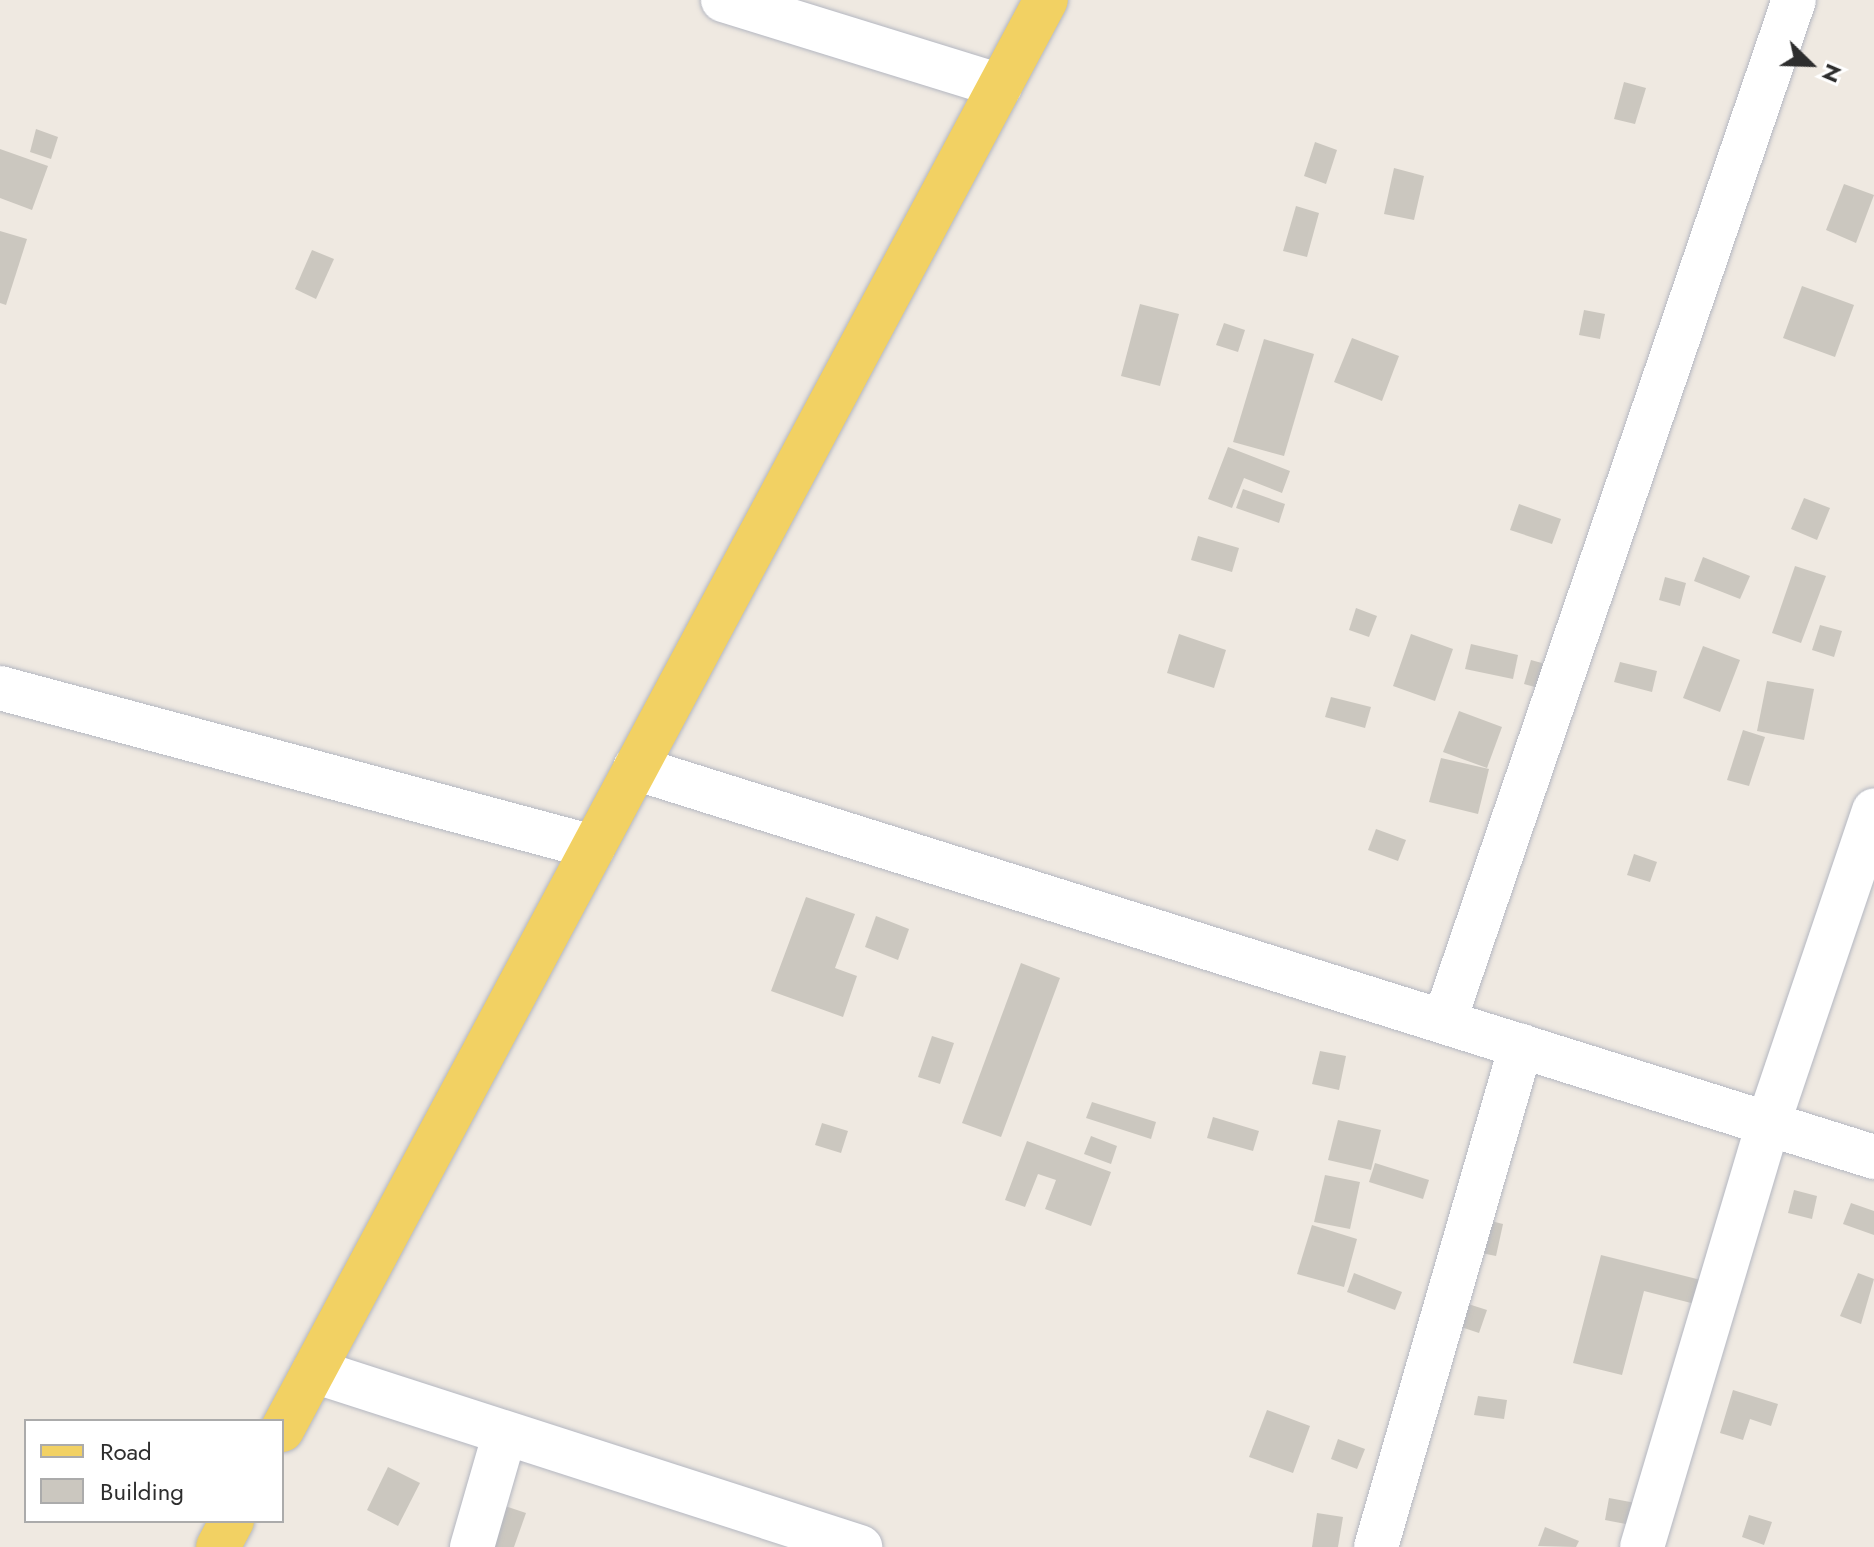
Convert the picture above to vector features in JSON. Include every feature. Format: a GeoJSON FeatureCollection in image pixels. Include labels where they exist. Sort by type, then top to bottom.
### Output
{"type":"FeatureCollection","features":[{"type":"Feature","properties":{"kind":"main road"},"geometry":{"type":"LineString","coordinates":[[284,1426],[1046,0]]}},
{"type":"Feature","properties":{"kind":"main road"},"geometry":{"type":"LineString","coordinates":[[218,1547],[231,1523]]}},
{"type":"Feature","properties":{"kind":"street"},"geometry":{"type":"LineString","coordinates":[[723,0],[1000,86]]}},
{"type":"Feature","properties":{"kind":"street"},"geometry":{"type":"LineString","coordinates":[[1444,1022],[1794,0]]}},
{"type":"Feature","properties":{"kind":"street"},"geometry":{"type":"LineString","coordinates":[[0,688],[593,847]]}},
{"type":"Feature","properties":{"kind":"street"},"geometry":{"type":"LineString","coordinates":[[635,768],[1874,1157]]}},
{"type":"Feature","properties":{"kind":"street"},"geometry":{"type":"LineString","coordinates":[[1642,1547],[1768,1124],[1874,810]]}},
{"type":"Feature","properties":{"kind":"street"},"geometry":{"type":"LineString","coordinates":[[1376,1547],[1521,1046]]}},
{"type":"Feature","properties":{"kind":"street"},"geometry":{"type":"LineString","coordinates":[[314,1371],[504,1436],[772,1535],[860,1547]]}},
{"type":"Feature","properties":{"kind":"street"},"geometry":{"type":"LineString","coordinates":[[472,1547],[504,1436]]}},
{"type":"Feature","properties":{"kind":"building"},"geometry":{"type":"Polygon","coordinates":[[[1624,82],[1646,88],[1635,124],[1614,119],[1624,82]]]}},
{"type":"Feature","properties":{"kind":"building"},"geometry":{"type":"Polygon","coordinates":[[[36,129],[58,137],[51,159],[30,152],[36,129]]]}},
{"type":"Feature","properties":{"kind":"building"},"geometry":{"type":"Polygon","coordinates":[[[1315,142],[1337,150],[1326,184],[1304,176],[1315,142]]]}},
{"type":"Feature","properties":{"kind":"building"},"geometry":{"type":"Polygon","coordinates":[[[0,149],[48,166],[32,210],[0,198],[0,149]]]}},
{"type":"Feature","properties":{"kind":"building"},"geometry":{"type":"Polygon","coordinates":[[[1394,168],[1424,176],[1414,220],[1384,214],[1394,168]]]}},
{"type":"Feature","properties":{"kind":"building"},"geometry":{"type":"Polygon","coordinates":[[[1844,184],[1874,195],[1856,243],[1826,230],[1844,184]]]}},
{"type":"Feature","properties":{"kind":"building"},"geometry":{"type":"Polygon","coordinates":[[[1296,206],[1319,213],[1307,257],[1283,251],[1296,206]]]}},
{"type":"Feature","properties":{"kind":"building"},"geometry":{"type":"Polygon","coordinates":[[[0,231],[27,239],[6,305],[0,303],[0,231]]]}},
{"type":"Feature","properties":{"kind":"building"},"geometry":{"type":"Polygon","coordinates":[[[312,250],[334,259],[316,299],[295,289],[312,250]]]}},
{"type":"Feature","properties":{"kind":"building"},"geometry":{"type":"Polygon","coordinates":[[[1802,286],[1854,305],[1835,357],[1783,338],[1802,286]]]}},
{"type":"Feature","properties":{"kind":"building"},"geometry":{"type":"Polygon","coordinates":[[[1140,304],[1179,314],[1160,386],[1121,376],[1140,304]]]}},
{"type":"Feature","properties":{"kind":"building"},"geometry":{"type":"Polygon","coordinates":[[[1584,310],[1605,314],[1600,339],[1579,335],[1584,310]]]}},
{"type":"Feature","properties":{"kind":"building"},"geometry":{"type":"Polygon","coordinates":[[[1224,323],[1245,330],[1238,352],[1216,345],[1224,323]]]}},
{"type":"Feature","properties":{"kind":"building"},"geometry":{"type":"Polygon","coordinates":[[[1352,338],[1399,356],[1382,401],[1334,382],[1352,338]]]}},
{"type":"Feature","properties":{"kind":"building"},"geometry":{"type":"Polygon","coordinates":[[[1264,339],[1314,354],[1284,456],[1233,442],[1264,339]]]}},
{"type":"Feature","properties":{"kind":"building"},"geometry":{"type":"Polygon","coordinates":[[[1228,447],[1290,471],[1282,493],[1244,478],[1232,508],[1208,499],[1228,447]]]}},
{"type":"Feature","properties":{"kind":"building"},"geometry":{"type":"Polygon","coordinates":[[[1243,489],[1285,504],[1279,523],[1236,508],[1243,489]]]}},
{"type":"Feature","properties":{"kind":"building"},"geometry":{"type":"Polygon","coordinates":[[[1804,498],[1830,508],[1817,540],[1791,529],[1804,498]]]}},
{"type":"Feature","properties":{"kind":"building"},"geometry":{"type":"Polygon","coordinates":[[[1519,504],[1561,519],[1552,544],[1510,530],[1519,504]]]}},
{"type":"Feature","properties":{"kind":"building"},"geometry":{"type":"Polygon","coordinates":[[[1198,536],[1239,548],[1232,572],[1191,560],[1198,536]]]}},
{"type":"Feature","properties":{"kind":"building"},"geometry":{"type":"Polygon","coordinates":[[[1703,557],[1750,576],[1740,599],[1694,581],[1703,557]]]}},
{"type":"Feature","properties":{"kind":"building"},"geometry":{"type":"Polygon","coordinates":[[[1795,566],[1826,576],[1801,643],[1772,633],[1795,566]]]}},
{"type":"Feature","properties":{"kind":"building"},"geometry":{"type":"Polygon","coordinates":[[[1665,577],[1686,583],[1680,606],[1659,600],[1665,577]]]}},
{"type":"Feature","properties":{"kind":"building"},"geometry":{"type":"Polygon","coordinates":[[[1356,608],[1377,616],[1369,637],[1349,630],[1356,608]]]}},
{"type":"Feature","properties":{"kind":"building"},"geometry":{"type":"Polygon","coordinates":[[[1820,625],[1842,631],[1834,657],[1812,650],[1820,625]]]}},
{"type":"Feature","properties":{"kind":"building"},"geometry":{"type":"Polygon","coordinates":[[[1179,634],[1226,650],[1214,688],[1167,673],[1179,634]]]}},
{"type":"Feature","properties":{"kind":"building"},"geometry":{"type":"Polygon","coordinates":[[[1411,634],[1453,649],[1435,701],[1393,686],[1411,634]]]}},
{"type":"Feature","properties":{"kind":"building"},"geometry":{"type":"Polygon","coordinates":[[[1471,644],[1518,655],[1513,679],[1465,669],[1471,644]]]}},
{"type":"Feature","properties":{"kind":"building"},"geometry":{"type":"Polygon","coordinates":[[[1703,646],[1740,660],[1720,712],[1683,698],[1703,646]]]}},
{"type":"Feature","properties":{"kind":"building"},"geometry":{"type":"Polygon","coordinates":[[[1531,660],[1574,672],[1567,696],[1524,684],[1531,660]]]}},
{"type":"Feature","properties":{"kind":"building"},"geometry":{"type":"Polygon","coordinates":[[[1620,662],[1657,671],[1652,692],[1614,682],[1620,662]]]}},
{"type":"Feature","properties":{"kind":"building"},"geometry":{"type":"Polygon","coordinates":[[[1767,681],[1814,689],[1804,740],[1757,731],[1767,681]]]}},
{"type":"Feature","properties":{"kind":"building"},"geometry":{"type":"Polygon","coordinates":[[[1331,697],[1371,707],[1365,728],[1325,717],[1331,697]]]}},
{"type":"Feature","properties":{"kind":"building"},"geometry":{"type":"Polygon","coordinates":[[[1459,711],[1502,727],[1487,768],[1443,752],[1459,711]]]}},
{"type":"Feature","properties":{"kind":"building"},"geometry":{"type":"Polygon","coordinates":[[[1743,730],[1765,737],[1749,786],[1727,780],[1743,730]]]}},
{"type":"Feature","properties":{"kind":"building"},"geometry":{"type":"Polygon","coordinates":[[[1441,758],[1489,769],[1478,814],[1429,802],[1441,758]]]}},
{"type":"Feature","properties":{"kind":"building"},"geometry":{"type":"Polygon","coordinates":[[[1376,829],[1406,840],[1398,861],[1368,850],[1376,829]]]}},
{"type":"Feature","properties":{"kind":"building"},"geometry":{"type":"Polygon","coordinates":[[[1634,854],[1657,862],[1650,882],[1627,875],[1634,854]]]}},
{"type":"Feature","properties":{"kind":"building"},"geometry":{"type":"Polygon","coordinates":[[[806,897],[855,914],[835,968],[857,976],[843,1017],[771,991],[806,897]]]}},
{"type":"Feature","properties":{"kind":"building"},"geometry":{"type":"Polygon","coordinates":[[[876,916],[909,929],[898,960],[865,947],[876,916]]]}},
{"type":"Feature","properties":{"kind":"building"},"geometry":{"type":"Polygon","coordinates":[[[1021,963],[1060,978],[1001,1137],[962,1123],[1021,963]]]}},
{"type":"Feature","properties":{"kind":"building"},"geometry":{"type":"Polygon","coordinates":[[[932,1036],[954,1043],[940,1084],[918,1077],[932,1036]]]}},
{"type":"Feature","properties":{"kind":"building"},"geometry":{"type":"Polygon","coordinates":[[[1320,1051],[1346,1056],[1339,1090],[1312,1084],[1320,1051]]]}},
{"type":"Feature","properties":{"kind":"building"},"geometry":{"type":"Polygon","coordinates":[[[1092,1102],[1156,1122],[1151,1139],[1086,1118],[1092,1102]]]}},
{"type":"Feature","properties":{"kind":"building"},"geometry":{"type":"Polygon","coordinates":[[[1213,1117],[1259,1131],[1253,1151],[1207,1138],[1213,1117]]]}},
{"type":"Feature","properties":{"kind":"building"},"geometry":{"type":"Polygon","coordinates":[[[1338,1120],[1381,1130],[1371,1170],[1328,1160],[1338,1120]]]}},
{"type":"Feature","properties":{"kind":"building"},"geometry":{"type":"Polygon","coordinates":[[[822,1123],[848,1131],[841,1153],[815,1145],[822,1123]]]}},
{"type":"Feature","properties":{"kind":"building"},"geometry":{"type":"Polygon","coordinates":[[[1091,1136],[1117,1146],[1111,1164],[1084,1154],[1091,1136]]]}},
{"type":"Feature","properties":{"kind":"building"},"geometry":{"type":"Polygon","coordinates":[[[1027,1141],[1111,1172],[1091,1226],[1045,1209],[1056,1180],[1038,1174],[1025,1207],[1005,1200],[1027,1141]]]}},
{"type":"Feature","properties":{"kind":"building"},"geometry":{"type":"Polygon","coordinates":[[[1375,1163],[1429,1180],[1423,1199],[1369,1182],[1375,1163]]]}},
{"type":"Feature","properties":{"kind":"building"},"geometry":{"type":"Polygon","coordinates":[[[1325,1175],[1360,1182],[1350,1229],[1314,1222],[1325,1175]]]}},
{"type":"Feature","properties":{"kind":"building"},"geometry":{"type":"Polygon","coordinates":[[[1794,1190],[1817,1196],[1812,1219],[1788,1213],[1794,1190]]]}},
{"type":"Feature","properties":{"kind":"building"},"geometry":{"type":"Polygon","coordinates":[[[1851,1203],[1874,1211],[1874,1235],[1843,1224],[1851,1203]]]}},
{"type":"Feature","properties":{"kind":"building"},"geometry":{"type":"Polygon","coordinates":[[[1483,1219],[1503,1224],[1496,1256],[1476,1252],[1483,1219]]]}},
{"type":"Feature","properties":{"kind":"building"},"geometry":{"type":"Polygon","coordinates":[[[1312,1225],[1357,1239],[1344,1287],[1297,1274],[1312,1225]]]}},
{"type":"Feature","properties":{"kind":"building"},"geometry":{"type":"Polygon","coordinates":[[[1601,1255],[1705,1281],[1699,1305],[1644,1291],[1622,1375],[1573,1363],[1601,1255]]]}},
{"type":"Feature","properties":{"kind":"building"},"geometry":{"type":"Polygon","coordinates":[[[1354,1273],[1402,1292],[1395,1310],[1347,1292],[1354,1273]]]}},
{"type":"Feature","properties":{"kind":"building"},"geometry":{"type":"Polygon","coordinates":[[[1858,1273],[1874,1279],[1861,1324],[1840,1316],[1858,1273]]]}},
{"type":"Feature","properties":{"kind":"building"},"geometry":{"type":"Polygon","coordinates":[[[1462,1302],[1487,1310],[1479,1333],[1455,1325],[1462,1302]]]}},
{"type":"Feature","properties":{"kind":"building"},"geometry":{"type":"Polygon","coordinates":[[[1733,1390],[1778,1404],[1771,1426],[1750,1419],[1743,1440],[1720,1433],[1733,1390]]]}},
{"type":"Feature","properties":{"kind":"building"},"geometry":{"type":"Polygon","coordinates":[[[1478,1396],[1507,1400],[1504,1419],[1474,1415],[1478,1396]]]}},
{"type":"Feature","properties":{"kind":"building"},"geometry":{"type":"Polygon","coordinates":[[[1267,1410],[1310,1426],[1293,1473],[1249,1457],[1267,1410]]]}},
{"type":"Feature","properties":{"kind":"building"},"geometry":{"type":"Polygon","coordinates":[[[1338,1439],[1365,1449],[1357,1469],[1331,1459],[1338,1439]]]}},
{"type":"Feature","properties":{"kind":"building"},"geometry":{"type":"Polygon","coordinates":[[[388,1467],[420,1483],[398,1526],[367,1510],[388,1467]]]}},
{"type":"Feature","properties":{"kind":"building"},"geometry":{"type":"Polygon","coordinates":[[[1609,1498],[1641,1504],[1636,1526],[1605,1520],[1609,1498]]]}},
{"type":"Feature","properties":{"kind":"building"},"geometry":{"type":"Polygon","coordinates":[[[502,1505],[526,1513],[514,1547],[487,1547],[502,1505]]]}},
{"type":"Feature","properties":{"kind":"building"},"geometry":{"type":"Polygon","coordinates":[[[1317,1513],[1343,1517],[1338,1547],[1312,1547],[1317,1513]]]}},
{"type":"Feature","properties":{"kind":"building"},"geometry":{"type":"Polygon","coordinates":[[[1749,1515],[1772,1522],[1764,1545],[1742,1537],[1749,1515]]]}},
{"type":"Feature","properties":{"kind":"building"},"geometry":{"type":"Polygon","coordinates":[[[1545,1527],[1579,1541],[1576,1547],[1538,1546],[1545,1527]]]}}]}
